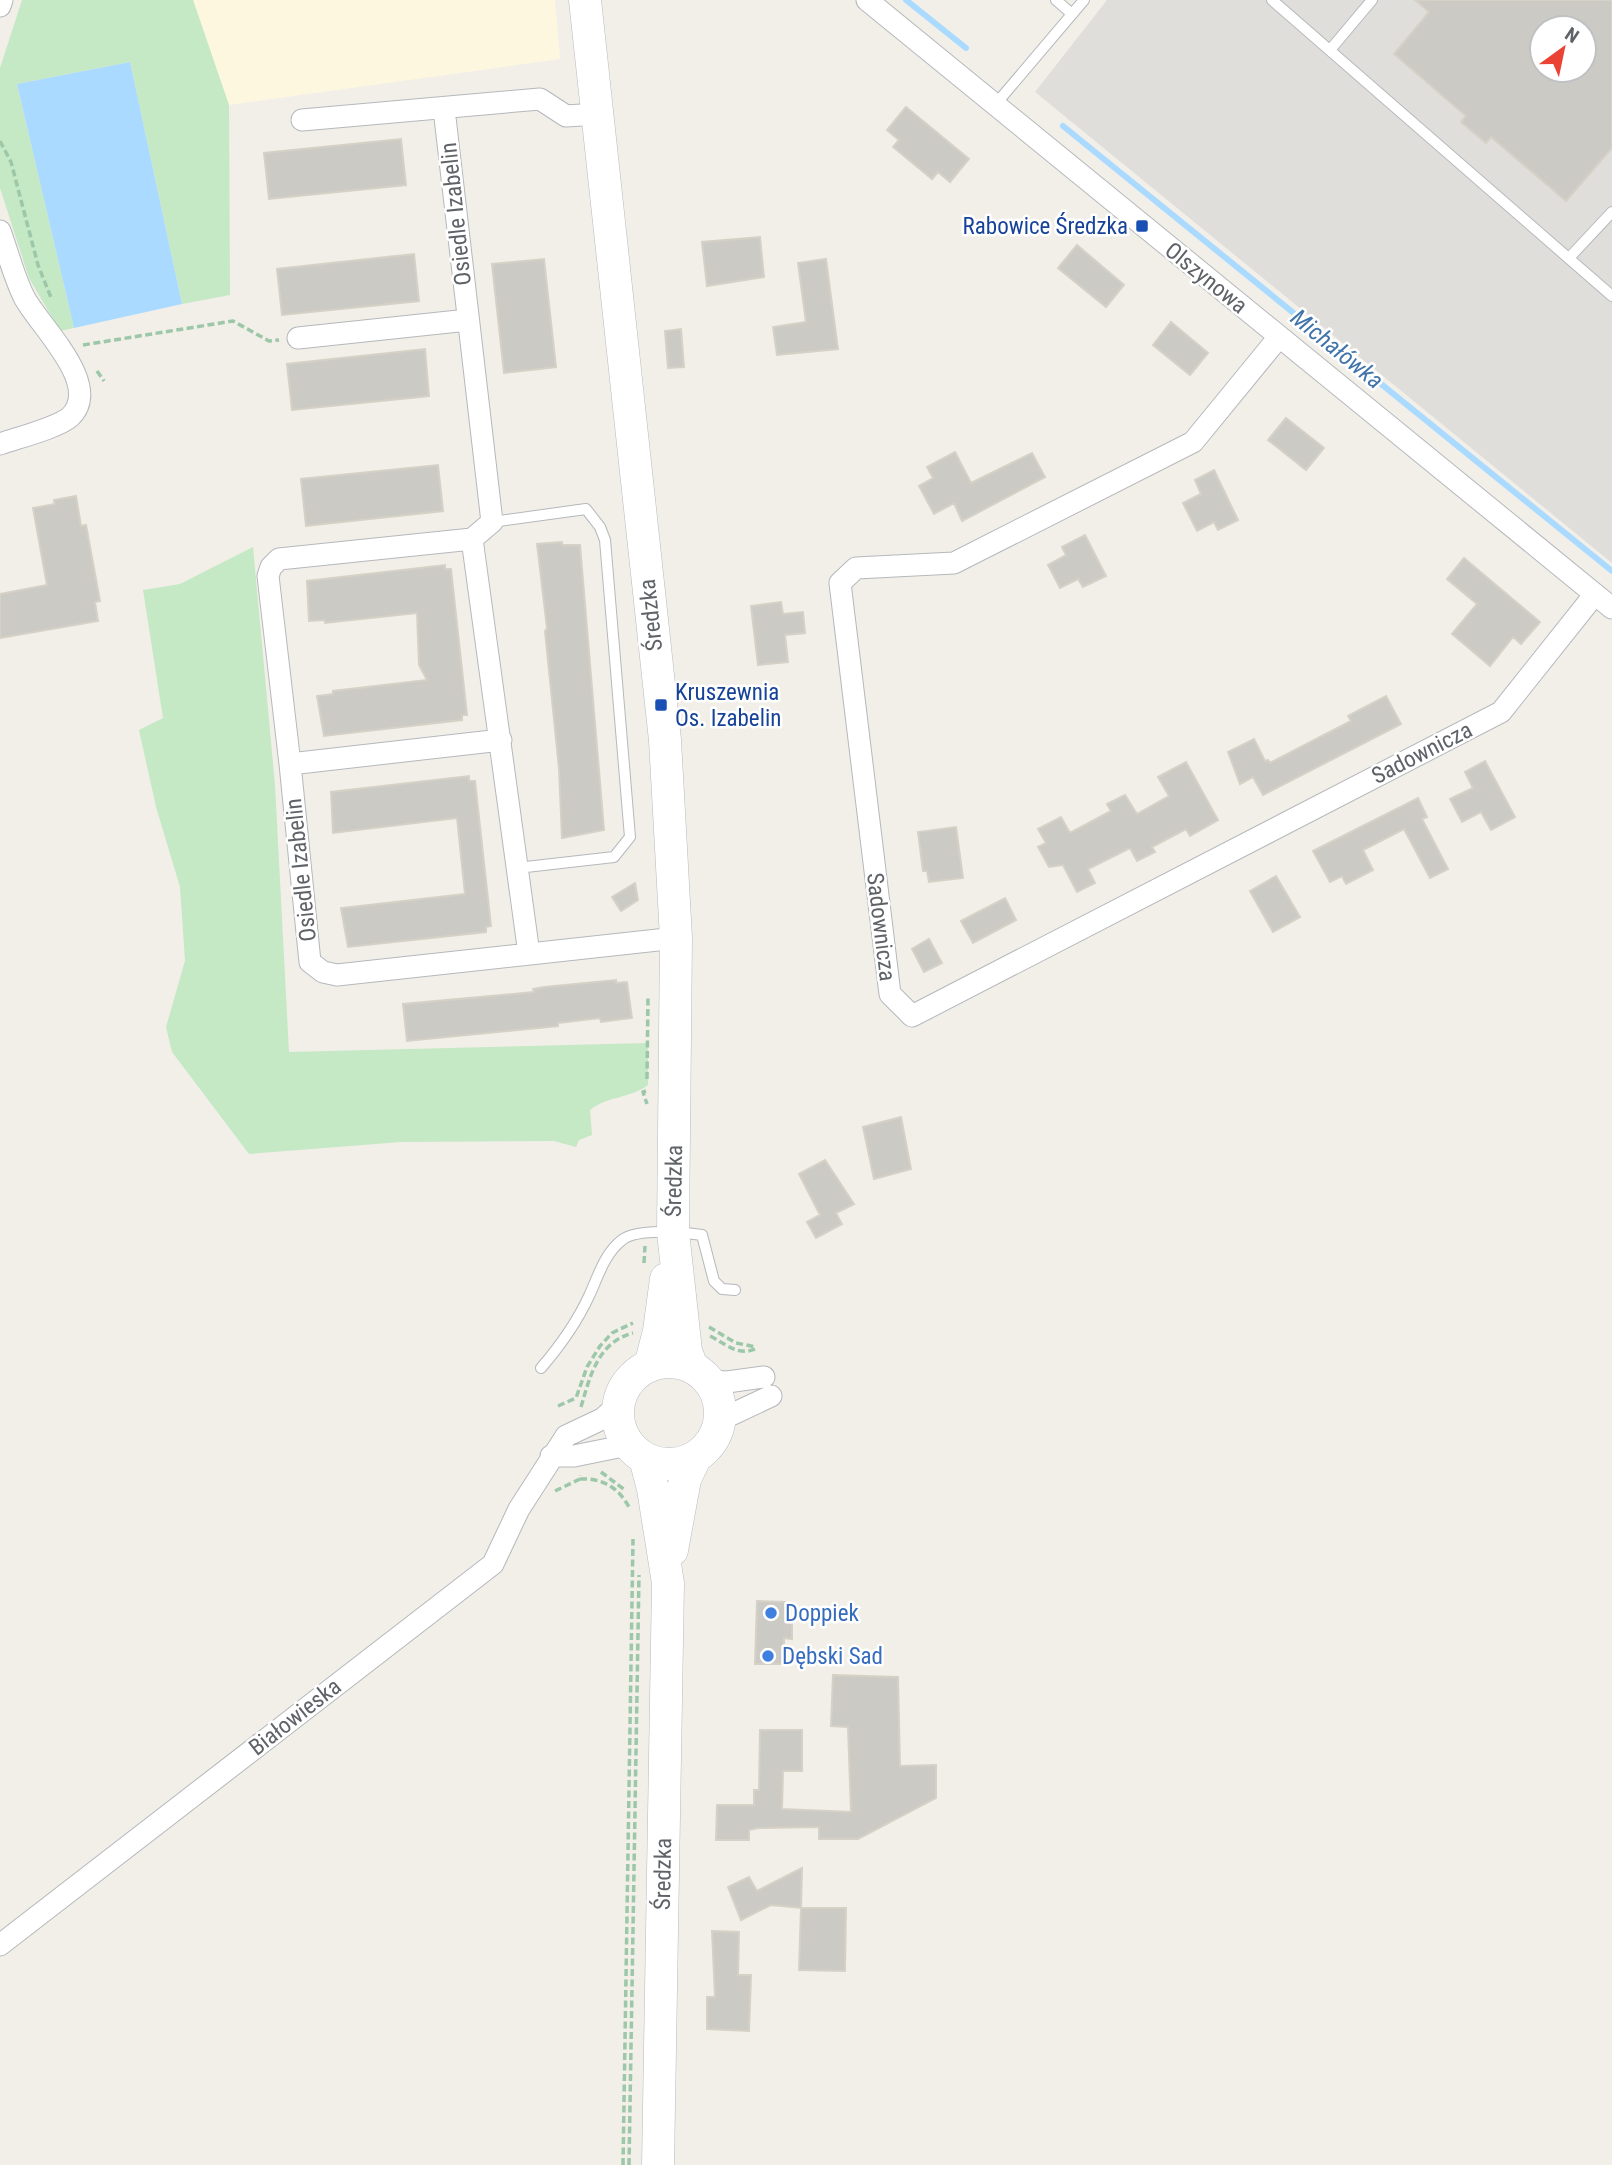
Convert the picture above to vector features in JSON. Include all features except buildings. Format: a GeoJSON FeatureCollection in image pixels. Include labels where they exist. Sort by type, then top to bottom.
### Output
{"type":"FeatureCollection","features":[{"type":"Feature","properties":{"kind":"street"},"geometry":{"type":"LineString","coordinates":[[0,6],[2,0]]}},
{"type":"Feature","properties":{"kind":"street","name":"Średzka"},"geometry":{"type":"LineString","coordinates":[[585,0],[665,740],[676,938],[659,1233],[659,1331],[650,1366]]}},
{"type":"Feature","properties":{"kind":"street","name":"Olszynowa"},"geometry":{"type":"LineString","coordinates":[[867,0],[1612,608]]}},
{"type":"Feature","properties":{"kind":"street","name":"Osiedle Izabelin"},"geometry":{"type":"LineString","coordinates":[[302,120],[540,99],[566,116],[598,114]]}},
{"type":"Feature","properties":{"kind":"street","name":"Osiedle Izabelin"},"geometry":{"type":"LineString","coordinates":[[444,109],[492,522]]}},
{"type":"Feature","properties":{"kind":"street"},"geometry":{"type":"LineString","coordinates":[[0,231],[24,297],[77,376],[81,392],[77,408],[68,419],[0,444]]}},
{"type":"Feature","properties":{"kind":"street"},"geometry":{"type":"LineString","coordinates":[[298,338],[468,320]]}},
{"type":"Feature","properties":{"kind":"street","name":"Sadownicza"},"geometry":{"type":"LineString","coordinates":[[1279,337],[1193,442],[954,563],[856,568],[840,583],[890,994],[912,1016],[1502,712],[1595,594]]}},
{"type":"Feature","properties":{"kind":"street"},"geometry":{"type":"LineString","coordinates":[[492,522],[472,540],[528,954]]}},
{"type":"Feature","properties":{"kind":"street","name":"Osiedle Izabelin"},"geometry":{"type":"LineString","coordinates":[[472,540],[279,559],[271,566],[268,576],[310,962],[323,972],[337,975],[676,938]]}},
{"type":"Feature","properties":{"kind":"street"},"geometry":{"type":"LineString","coordinates":[[290,764],[501,740]]}},
{"type":"Feature","properties":{"kind":"street","name":"Średzka"},"geometry":{"type":"LineString","coordinates":[[659,1233],[687,1351],[700,1374]]}},
{"type":"Feature","properties":{"kind":"street"},"geometry":{"type":"LineString","coordinates":[[637,1452],[619,1425],[619,1404],[629,1381],[650,1366],[671,1362],[727,1382],[767,1386],[720,1420]]}},
{"type":"Feature","properties":{"kind":"street"},"geometry":{"type":"LineString","coordinates":[[551,1456],[637,1452],[670,1465],[695,1458],[714,1439],[720,1420],[719,1400],[700,1374]]}},
{"type":"Feature","properties":{"kind":"street","name":"Białowieska"},"geometry":{"type":"LineString","coordinates":[[4,1935],[493,1564],[519,1509],[566,1436],[603,1419],[619,1404]]}},
{"type":"Feature","properties":{"kind":"street","name":"Średzka"},"geometry":{"type":"LineString","coordinates":[[637,1452],[653,1489],[667,1583]]}},
{"type":"Feature","properties":{"kind":"street","name":"Średzka"},"geometry":{"type":"LineString","coordinates":[[658,2165],[667,1583],[679,1505],[695,1458]]}},
{"type":"Feature","properties":{"kind":"lane"},"geometry":{"type":"LineString","coordinates":[[1056,0],[1072,14]]}},
{"type":"Feature","properties":{"kind":"lane"},"geometry":{"type":"LineString","coordinates":[[995,105],[1084,0]]}},
{"type":"Feature","properties":{"kind":"lane"},"geometry":{"type":"LineString","coordinates":[[1272,0],[1612,296]]}},
{"type":"Feature","properties":{"kind":"lane"},"geometry":{"type":"LineString","coordinates":[[1330,50],[1371,0]]}},
{"type":"Feature","properties":{"kind":"lane"},"geometry":{"type":"LineString","coordinates":[[1569,258],[1612,212]]}},
{"type":"Feature","properties":{"kind":"lane"},"geometry":{"type":"LineString","coordinates":[[492,522],[586,509],[600,527],[605,540],[630,836],[614,857],[517,868]]}},
{"type":"Feature","properties":{"kind":"lane"},"geometry":{"type":"LineString","coordinates":[[541,1368],[576,1320],[609,1254],[622,1240],[659,1233],[702,1235],[714,1281],[722,1289],[735,1290]]}},
{"type":"Feature","properties":{"kind":"path"},"geometry":{"type":"LineString","coordinates":[[0,141],[11,162],[38,265],[57,312]]}},
{"type":"Feature","properties":{"kind":"path"},"geometry":{"type":"LineString","coordinates":[[86,355],[79,346],[233,321],[269,341],[298,338]]}},
{"type":"Feature","properties":{"kind":"path"},"geometry":{"type":"LineString","coordinates":[[92,363],[104,381]]}},
{"type":"Feature","properties":{"kind":"path"},"geometry":{"type":"LineString","coordinates":[[646,1091],[643,1092],[650,1112]]}},
{"type":"Feature","properties":{"kind":"path"},"geometry":{"type":"LineString","coordinates":[[644,1275],[659,1233]]}},
{"type":"Feature","properties":{"kind":"path"},"geometry":{"type":"LineString","coordinates":[[558,1406],[576,1398],[587,1367],[606,1337],[637,1320]]}},
{"type":"Feature","properties":{"kind":"path"},"geometry":{"type":"LineString","coordinates":[[702,1323],[736,1343],[758,1348],[746,1353],[740,1352],[706,1334]]}},
{"type":"Feature","properties":{"kind":"path"},"geometry":{"type":"LineString","coordinates":[[579,1472],[607,1483],[621,1496],[631,1513]]}},
{"type":"Feature","properties":{"kind":"path"},"geometry":{"type":"LineString","coordinates":[[596,1472],[604,1472],[613,1478],[635,1505]]}},
{"type":"Feature","properties":{"kind":"path"},"geometry":{"type":"LineString","coordinates":[[580,1479],[589,1476]]}},
{"type":"Feature","properties":{"kind":"path"},"geometry":{"type":"LineString","coordinates":[[623,2165],[633,1532]]}},
{"type":"Feature","properties":{"kind":"path"},"geometry":{"type":"LineString","coordinates":[[629,2165],[639,1533]]}},
{"type":"Feature","properties":{"kind":"shaded area"},"geometry":{"type":"Polygon","coordinates":[[[193,0],[555,0],[560,59],[229,105],[193,0]]]}},
{"type":"Feature","properties":{"kind":"shaded area"},"geometry":{"type":"Polygon","coordinates":[[[1107,0],[1612,0],[1612,563],[1035,92],[1107,0]]]}},
{"type":"Feature","properties":{"kind":"green space"},"geometry":{"type":"Polygon","coordinates":[[[22,0],[193,0],[229,105],[230,295],[182,304],[130,62],[17,84],[74,328],[60,331],[29,278],[0,188],[0,68],[22,0]]]}},
{"type":"Feature","properties":{"kind":"green space"},"geometry":{"type":"Polygon","coordinates":[[[253,547],[275,785],[289,1052],[648,1043],[648,1085],[590,1110],[592,1135],[579,1140],[576,1147],[554,1141],[401,1142],[249,1154],[172,1052],[166,1027],[185,961],[180,887],[156,807],[139,730],[163,718],[143,590],[180,584],[253,547]]]}},
{"type":"Feature","properties":{"kind":"water"},"geometry":{"type":"Polygon","coordinates":[[[130,62],[182,304],[74,328],[17,84],[130,62]]]}},
{"type":"Feature","properties":{"kind":"waterway","name":"Michałówka"},"geometry":{"type":"LineString","coordinates":[[906,0],[966,48]]}},
{"type":"Feature","properties":{"kind":"waterway","name":"Michałówka"},"geometry":{"type":"LineString","coordinates":[[1063,126],[1612,571]]}},
{"type":"Feature","properties":{"kind":"place","name":"Rabowice Średzka"},"geometry":{"type":"Point","coordinates":[1142,226]}},
{"type":"Feature","properties":{"kind":"place","name":"Kruszewnia Os. Izabelin"},"geometry":{"type":"Point","coordinates":[661,705]}},
{"type":"Feature","properties":{"kind":"place","name":"Doppiek"},"geometry":{"type":"Point","coordinates":[771,1613]}},
{"type":"Feature","properties":{"kind":"place","name":"Dębski Sad"},"geometry":{"type":"Point","coordinates":[768,1656]}}]}
